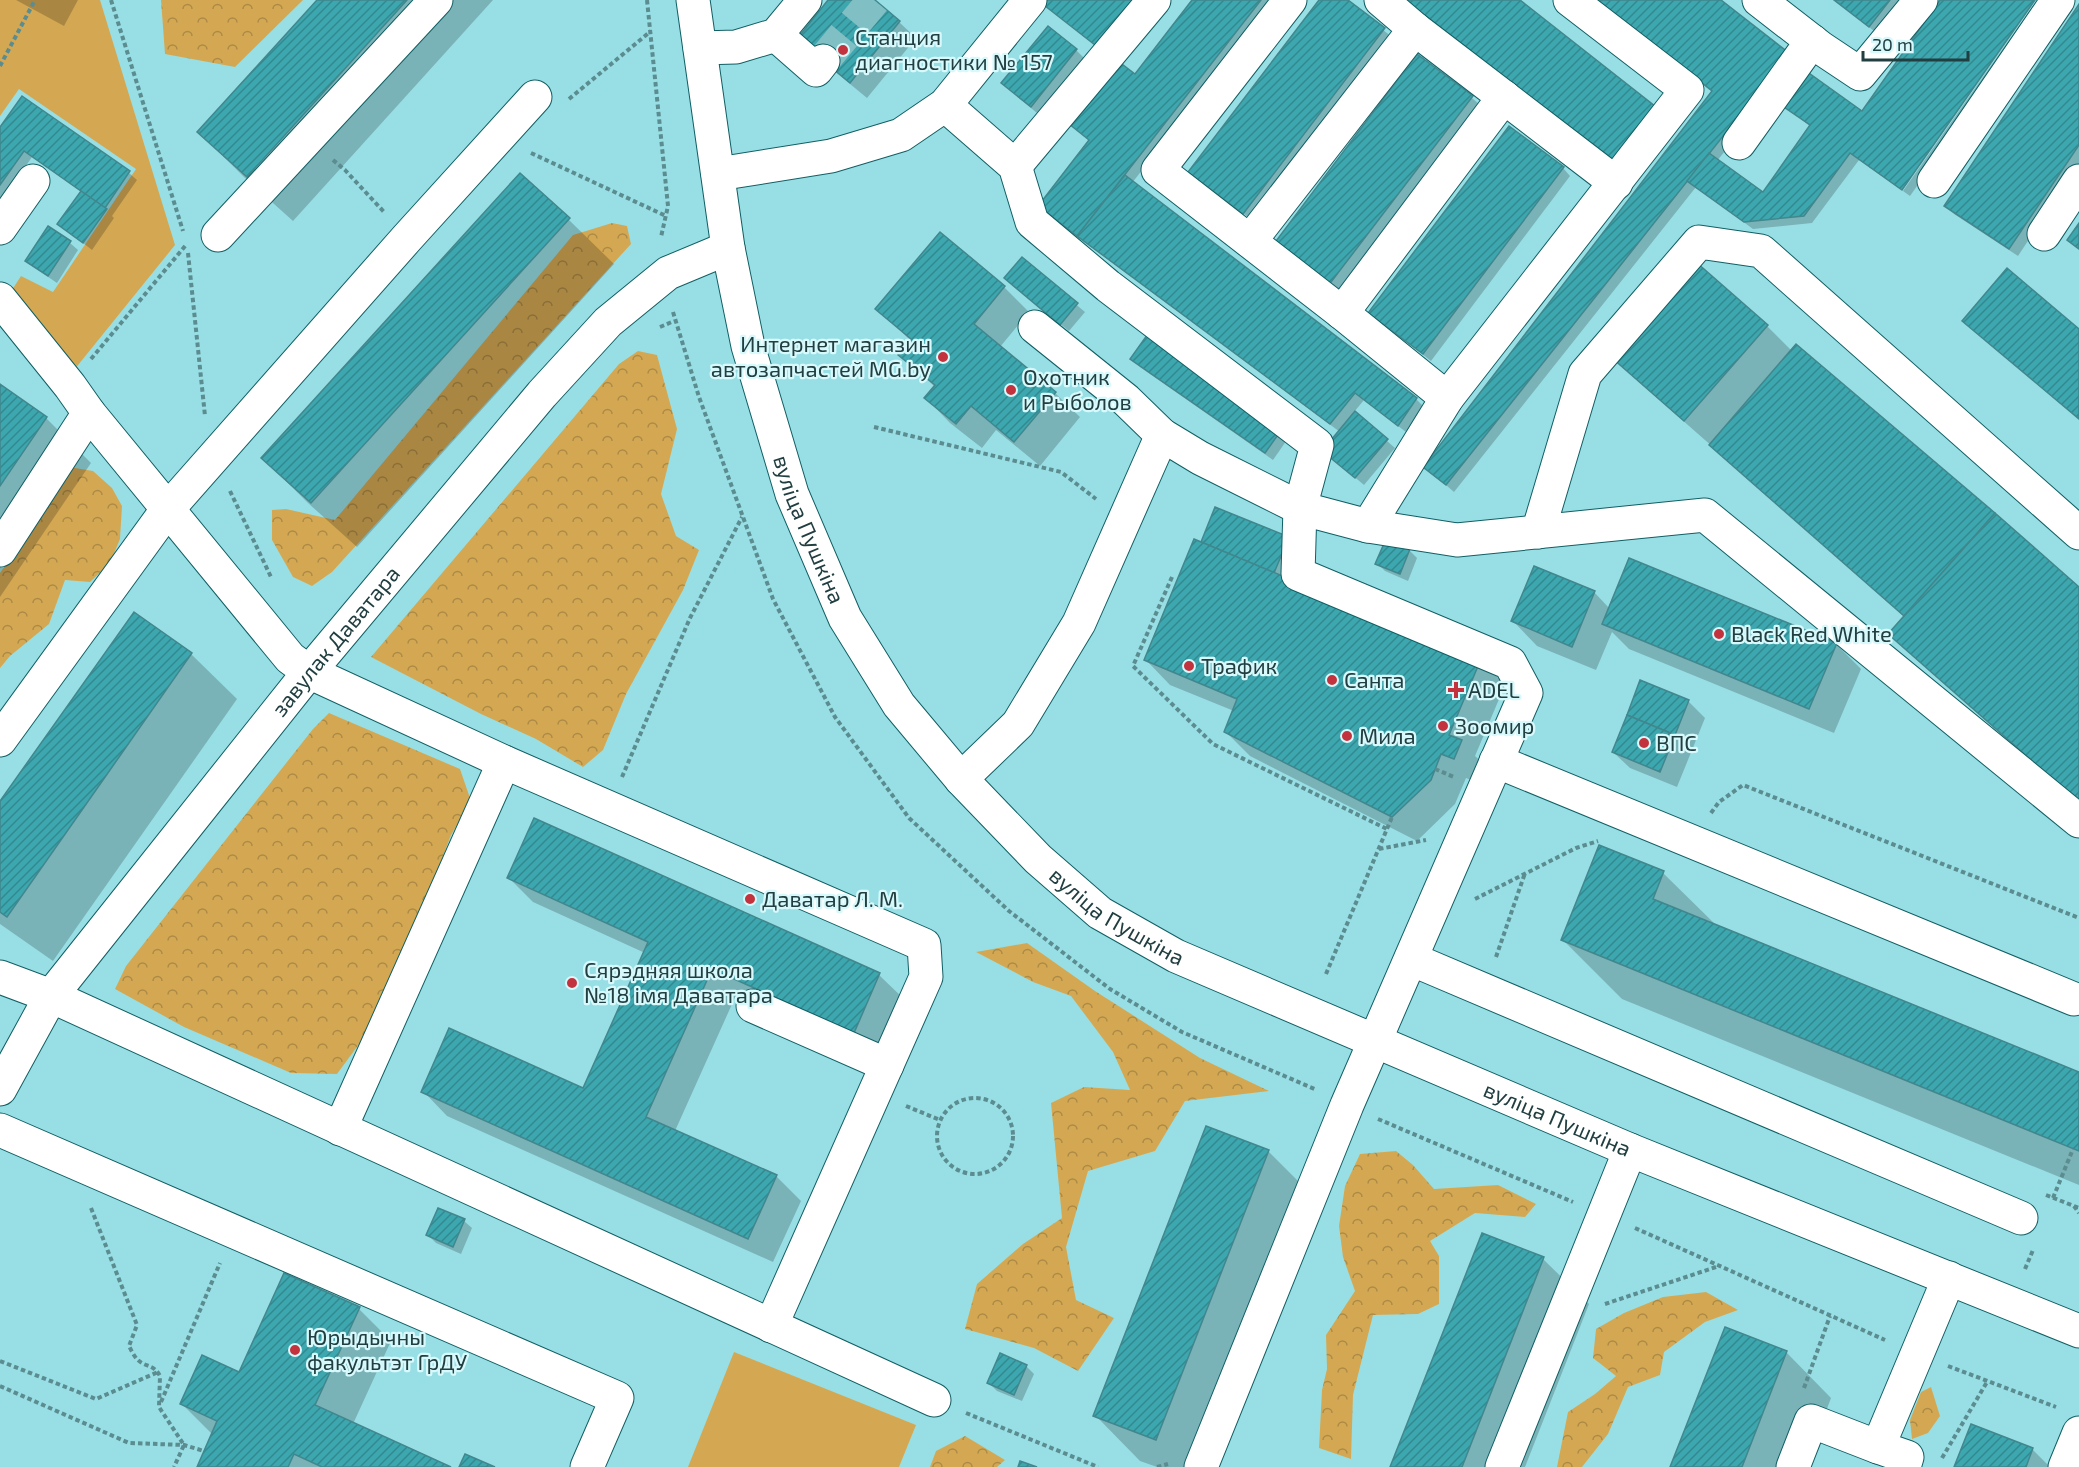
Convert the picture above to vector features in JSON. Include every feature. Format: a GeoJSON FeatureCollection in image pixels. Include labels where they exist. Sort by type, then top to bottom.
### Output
{"type":"FeatureCollection","features":[{"type":"Feature","properties":{"kind":"street"},"geometry":{"type":"LineString","coordinates":[[218,234],[435,0]]}},
{"type":"Feature","properties":{"kind":"street","name":"вуліца Пушкіна"},"geometry":{"type":"LineString","coordinates":[[693,0],[728,248],[748,346],[792,494],[845,618],[899,705],[961,779],[1038,859],[1100,913],[1176,956],[1630,1150],[2079,1331]]}},
{"type":"Feature","properties":{"kind":"street"},"geometry":{"type":"LineString","coordinates":[[700,48],[736,47],[776,34],[805,0]]}},
{"type":"Feature","properties":{"kind":"street"},"geometry":{"type":"LineString","coordinates":[[718,174],[831,156],[900,135],[945,105],[1030,0]]}},
{"type":"Feature","properties":{"kind":"street"},"geometry":{"type":"LineString","coordinates":[[1016,166],[1154,0]]}},
{"type":"Feature","properties":{"kind":"street"},"geometry":{"type":"LineString","coordinates":[[1290,0],[1158,170],[1447,398]]}},
{"type":"Feature","properties":{"kind":"street"},"geometry":{"type":"LineString","coordinates":[[1381,0],[1414,29],[1616,183]]}},
{"type":"Feature","properties":{"kind":"street"},"geometry":{"type":"LineString","coordinates":[[1368,526],[1447,398],[1687,90],[1570,0]]}},
{"type":"Feature","properties":{"kind":"street"},"geometry":{"type":"LineString","coordinates":[[1759,0],[1860,74],[1921,0]]}},
{"type":"Feature","properties":{"kind":"street"},"geometry":{"type":"LineString","coordinates":[[1934,181],[2058,0]]}},
{"type":"Feature","properties":{"kind":"street"},"geometry":{"type":"LineString","coordinates":[[1250,241],[1414,29]]}},
{"type":"Feature","properties":{"kind":"street"},"geometry":{"type":"LineString","coordinates":[[776,34],[816,70],[823,61]]}},
{"type":"Feature","properties":{"kind":"street"},"geometry":{"type":"LineString","coordinates":[[1739,143],[1812,41]]}},
{"type":"Feature","properties":{"kind":"street"},"geometry":{"type":"LineString","coordinates":[[0,740],[167,510],[535,97]]}},
{"type":"Feature","properties":{"kind":"street"},"geometry":{"type":"LineString","coordinates":[[1342,313],[1504,97]]}},
{"type":"Feature","properties":{"kind":"street"},"geometry":{"type":"LineString","coordinates":[[945,105],[1016,166],[1032,222],[1108,286],[1317,445],[1300,508],[1298,574],[1510,663],[1526,693],[1347,1105],[1201,1467]]}},
{"type":"Feature","properties":{"kind":"street"},"geometry":{"type":"LineString","coordinates":[[0,228],[33,181]]}},
{"type":"Feature","properties":{"kind":"street"},"geometry":{"type":"LineString","coordinates":[[2044,234],[2079,181]]}},
{"type":"Feature","properties":{"kind":"street"},"geometry":{"type":"LineString","coordinates":[[1538,532],[1585,374],[1699,243],[1761,251],[2079,533]]}},
{"type":"Feature","properties":{"kind":"street","name":"завулак Даватара"},"geometry":{"type":"LineString","coordinates":[[0,1089],[51,996],[309,672],[542,394],[608,322],[668,273],[728,248]]}},
{"type":"Feature","properties":{"kind":"street"},"geometry":{"type":"LineString","coordinates":[[0,299],[167,510],[290,658],[309,672],[504,762],[924,945],[926,977],[771,1326]]}},
{"type":"Feature","properties":{"kind":"street"},"geometry":{"type":"LineString","coordinates":[[1035,327],[1126,400],[1162,435],[1200,458],[1300,508],[1368,526],[1456,540],[1706,515],[2079,821]]}},
{"type":"Feature","properties":{"kind":"street"},"geometry":{"type":"LineString","coordinates":[[0,550],[88,413]]}},
{"type":"Feature","properties":{"kind":"street"},"geometry":{"type":"LineString","coordinates":[[961,779],[1018,724],[1078,623],[1162,435]]}},
{"type":"Feature","properties":{"kind":"street"},"geometry":{"type":"LineString","coordinates":[[1496,760],[2074,999]]}},
{"type":"Feature","properties":{"kind":"street"},"geometry":{"type":"LineString","coordinates":[[340,1129],[504,762]]}},
{"type":"Feature","properties":{"kind":"street"},"geometry":{"type":"LineString","coordinates":[[1411,959],[2021,1218]]}},
{"type":"Feature","properties":{"kind":"street"},"geometry":{"type":"LineString","coordinates":[[0,977],[51,996],[934,1400]]}},
{"type":"Feature","properties":{"kind":"street"},"geometry":{"type":"LineString","coordinates":[[753,1006],[887,1065]]}},
{"type":"Feature","properties":{"kind":"street"},"geometry":{"type":"LineString","coordinates":[[0,1130],[617,1398],[587,1467]]}},
{"type":"Feature","properties":{"kind":"street"},"geometry":{"type":"LineString","coordinates":[[1502,1467],[1630,1150]]}},
{"type":"Feature","properties":{"kind":"street"},"geometry":{"type":"LineString","coordinates":[[1878,1447],[1948,1278]]}},
{"type":"Feature","properties":{"kind":"street"},"geometry":{"type":"LineString","coordinates":[[1793,1467],[1811,1421],[1907,1457],[1904,1467]]}},
{"type":"Feature","properties":{"kind":"street"},"geometry":{"type":"LineString","coordinates":[[2065,1467],[2079,1433]]}},
{"type":"Feature","properties":{"kind":"path"},"geometry":{"type":"LineString","coordinates":[[0,66],[35,0]]}},
{"type":"Feature","properties":{"kind":"path"},"geometry":{"type":"LineString","coordinates":[[647,0],[668,206],[660,242],[668,273],[674,321],[699,397],[773,600],[835,717],[909,818],[1010,911],[1110,990],[1182,1032],[1916,1354],[2057,1408]]}},
{"type":"Feature","properties":{"kind":"path"},"geometry":{"type":"LineString","coordinates":[[528,152],[666,216]]}},
{"type":"Feature","properties":{"kind":"path"},"geometry":{"type":"LineString","coordinates":[[345,170],[389,218]]}},
{"type":"Feature","properties":{"kind":"path"},"geometry":{"type":"LineString","coordinates":[[70,386],[120,322],[187,244],[218,234]]}},
{"type":"Feature","properties":{"kind":"path"},"geometry":{"type":"LineString","coordinates":[[874,427],[1061,472],[1125,520]]}},
{"type":"Feature","properties":{"kind":"path"},"geometry":{"type":"LineString","coordinates":[[615,810],[618,785],[690,618],[742,516]]}},
{"type":"Feature","properties":{"kind":"path"},"geometry":{"type":"LineString","coordinates":[[1172,577],[1133,666],[1213,744],[1387,829]]}},
{"type":"Feature","properties":{"kind":"path"},"geometry":{"type":"LineString","coordinates":[[1144,642],[1150,645]]}},
{"type":"Feature","properties":{"kind":"path"},"geometry":{"type":"LineString","coordinates":[[1435,769],[1458,779]]}},
{"type":"Feature","properties":{"kind":"path"},"geometry":{"type":"LineString","coordinates":[[1685,839],[1696,831],[1719,802],[1743,785],[2079,918]]}},
{"type":"Feature","properties":{"kind":"path"},"geometry":{"type":"LineString","coordinates":[[1326,974],[1392,817]]}},
{"type":"Feature","properties":{"kind":"path"},"geometry":{"type":"LineString","coordinates":[[1428,921],[1576,848],[1652,825]]}},
{"type":"Feature","properties":{"kind":"path"},"geometry":{"type":"LineString","coordinates":[[1494,963],[1525,873]]}},
{"type":"Feature","properties":{"kind":"path"},"geometry":{"type":"LineString","coordinates":[[969,1098],[982,1098],[994,1102],[1007,1116],[1013,1134],[1012,1146],[1006,1158],[992,1169],[974,1174],[961,1172],[942,1156],[937,1132],[940,1120],[947,1109],[969,1098]]}},
{"type":"Feature","properties":{"kind":"path"},"geometry":{"type":"LineString","coordinates":[[74,1163],[137,1325],[129,1346],[138,1361],[156,1368],[160,1376],[159,1407],[184,1445]]}},
{"type":"Feature","properties":{"kind":"path"},"geometry":{"type":"LineString","coordinates":[[2073,1206],[2079,1213]]}},
{"type":"Feature","properties":{"kind":"path"},"geometry":{"type":"LineString","coordinates":[[159,1407],[234,1232]]}},
{"type":"Feature","properties":{"kind":"path"},"geometry":{"type":"LineString","coordinates":[[1562,1318],[1719,1266]]}},
{"type":"Feature","properties":{"kind":"path"},"geometry":{"type":"LineString","coordinates":[[0,1361],[96,1399],[158,1372]]}},
{"type":"Feature","properties":{"kind":"path"},"geometry":{"type":"LineString","coordinates":[[1939,1467],[1987,1382]]}},
{"type":"Feature","properties":{"kind":"path"},"geometry":{"type":"LineString","coordinates":[[0,1386],[129,1443],[184,1445],[204,1451]]}},
{"type":"Feature","properties":{"kind":"path"},"geometry":{"type":"LineString","coordinates":[[934,1400],[1098,1467]]}},
{"type":"Feature","properties":{"kind":"path"},"geometry":{"type":"LineString","coordinates":[[174,1467],[184,1445]]}},
{"type":"Feature","properties":{"kind":"green space"},"geometry":{"type":"Polygon","coordinates":[[[0,0],[100,0],[175,245],[70,375],[8,296],[21,276],[53,292],[136,169],[19,89],[0,116],[0,0]]]}},
{"type":"Feature","properties":{"kind":"green space"},"geometry":{"type":"Polygon","coordinates":[[[161,0],[303,0],[235,67],[165,54],[161,0]]]}},
{"type":"Feature","properties":{"kind":"green space"},"geometry":{"type":"Polygon","coordinates":[[[612,223],[627,226],[631,244],[332,572],[312,586],[293,577],[272,540],[272,510],[286,509],[335,520],[573,235],[612,223]]]}},
{"type":"Feature","properties":{"kind":"green space"},"geometry":{"type":"Polygon","coordinates":[[[638,351],[657,355],[677,429],[661,494],[676,536],[699,550],[683,590],[626,694],[603,750],[583,767],[536,739],[481,714],[371,657],[619,364],[638,351]]]}},
{"type":"Feature","properties":{"kind":"green space"},"geometry":{"type":"Polygon","coordinates":[[[69,467],[93,471],[112,488],[122,506],[120,539],[110,563],[90,582],[65,580],[49,624],[10,656],[0,668],[0,573],[54,494],[69,467]]]}},
{"type":"Feature","properties":{"kind":"green space"},"geometry":{"type":"Polygon","coordinates":[[[329,713],[460,769],[471,801],[451,835],[431,888],[362,1040],[337,1074],[291,1073],[184,1027],[115,989],[126,966],[313,729],[329,713]]]}},
{"type":"Feature","properties":{"kind":"green space"},"geometry":{"type":"Polygon","coordinates":[[[1027,943],[1095,991],[1200,1058],[1269,1091],[1185,1101],[1155,1151],[1088,1171],[1066,1247],[1076,1300],[1114,1318],[1078,1371],[1034,1348],[965,1329],[977,1284],[1023,1244],[1062,1218],[1051,1103],[1084,1087],[1130,1090],[1113,1052],[1071,996],[1033,982],[976,952],[1027,943]]]}},
{"type":"Feature","properties":{"kind":"green space"},"geometry":{"type":"Polygon","coordinates":[[[1396,1151],[1413,1165],[1434,1189],[1498,1185],[1536,1204],[1525,1217],[1475,1213],[1430,1241],[1439,1256],[1439,1304],[1418,1314],[1373,1315],[1353,1395],[1351,1459],[1319,1448],[1322,1390],[1327,1369],[1326,1335],[1355,1291],[1343,1257],[1339,1226],[1345,1186],[1360,1154],[1396,1151]]]}},
{"type":"Feature","properties":{"kind":"green space"},"geometry":{"type":"Polygon","coordinates":[[[1706,1292],[1738,1310],[1705,1322],[1664,1352],[1660,1375],[1628,1387],[1608,1434],[1582,1467],[1557,1467],[1568,1412],[1616,1376],[1593,1358],[1596,1329],[1624,1313],[1663,1297],[1706,1292]]]}},
{"type":"Feature","properties":{"kind":"green space"},"geometry":{"type":"Polygon","coordinates":[[[734,1352],[916,1425],[899,1467],[688,1467],[734,1352]]]}},
{"type":"Feature","properties":{"kind":"green space"},"geometry":{"type":"Polygon","coordinates":[[[1931,1387],[1940,1416],[1928,1433],[1912,1439],[1910,1420],[1921,1392],[1931,1387]]]}},
{"type":"Feature","properties":{"kind":"green space"},"geometry":{"type":"Polygon","coordinates":[[[965,1436],[1005,1460],[997,1467],[930,1467],[936,1451],[965,1436]]]}},
{"type":"Feature","properties":{"kind":"building"},"geometry":{"type":"Polygon","coordinates":[[[317,0],[407,0],[247,177],[197,132],[317,0]]]}},
{"type":"Feature","properties":{"kind":"building","name":"Станция диагностики № 157"},"geometry":{"type":"Polygon","coordinates":[[[828,0],[875,0],[900,21],[850,83],[797,39],[828,0]]]}},
{"type":"Feature","properties":{"kind":"building"},"geometry":{"type":"Polygon","coordinates":[[[1042,0],[1145,0],[1104,52],[1040,2],[1042,0]]]}},
{"type":"Feature","properties":{"kind":"building"},"geometry":{"type":"Polygon","coordinates":[[[1192,0],[1261,0],[1077,236],[1038,206],[1089,140],[1069,124],[1118,61],[1135,74],[1192,0]]]}},
{"type":"Feature","properties":{"kind":"building"},"geometry":{"type":"Polygon","coordinates":[[[1319,0],[1348,0],[1385,28],[1243,214],[1188,172],[1319,0]]]}},
{"type":"Feature","properties":{"kind":"building"},"geometry":{"type":"Polygon","coordinates":[[[1405,0],[1520,0],[1656,107],[1612,163],[1405,0]]]}},
{"type":"Feature","properties":{"kind":"building"},"geometry":{"type":"Polygon","coordinates":[[[1596,0],[1721,0],[1789,53],[1446,485],[1423,467],[1712,91],[1596,0]]]}},
{"type":"Feature","properties":{"kind":"building"},"geometry":{"type":"Polygon","coordinates":[[[1834,0],[1890,0],[1869,27],[1834,0]]]}},
{"type":"Feature","properties":{"kind":"building"},"geometry":{"type":"Polygon","coordinates":[[[1940,0],[2035,0],[1902,190],[1850,153],[1804,216],[1744,222],[1687,181],[1709,153],[1763,192],[1810,125],[1781,105],[1806,71],[1862,111],[1940,0]]]}},
{"type":"Feature","properties":{"kind":"building"},"geometry":{"type":"Polygon","coordinates":[[[2079,4],[2079,145],[2009,249],[1944,206],[2079,4]]]}},
{"type":"Feature","properties":{"kind":"building"},"geometry":{"type":"Polygon","coordinates":[[[1048,26],[1077,49],[1031,107],[1001,83],[1048,26]]]}},
{"type":"Feature","properties":{"kind":"building"},"geometry":{"type":"Polygon","coordinates":[[[1417,54],[1473,96],[1328,286],[1273,245],[1417,54]]]}},
{"type":"Feature","properties":{"kind":"building"},"geometry":{"type":"Polygon","coordinates":[[[22,96],[130,171],[105,208],[24,151],[0,185],[0,127],[22,96]]]}},
{"type":"Feature","properties":{"kind":"building"},"geometry":{"type":"Polygon","coordinates":[[[1509,126],[1564,167],[1423,354],[1368,313],[1509,126]]]}},
{"type":"Feature","properties":{"kind":"building"},"geometry":{"type":"Polygon","coordinates":[[[520,173],[570,218],[311,503],[261,458],[520,173]]]}},
{"type":"Feature","properties":{"kind":"building"},"geometry":{"type":"Polygon","coordinates":[[[1125,175],[1417,398],[1398,426],[1355,393],[1330,424],[1077,236],[1125,175]]]}},
{"type":"Feature","properties":{"kind":"building"},"geometry":{"type":"Polygon","coordinates":[[[81,191],[107,209],[83,243],[57,224],[81,191]]]}},
{"type":"Feature","properties":{"kind":"building"},"geometry":{"type":"Polygon","coordinates":[[[2079,223],[2079,249],[2067,240],[2079,223]]]}},
{"type":"Feature","properties":{"kind":"building"},"geometry":{"type":"Polygon","coordinates":[[[48,226],[71,241],[48,276],[25,261],[48,226]]]}},
{"type":"Feature","properties":{"kind":"building"},"geometry":{"type":"Polygon","coordinates":[[[940,232],[1005,286],[974,324],[1056,392],[1014,442],[971,406],[956,424],[924,398],[935,385],[898,355],[911,339],[875,309],[940,232]]]}},
{"type":"Feature","properties":{"kind":"building"},"geometry":{"type":"Polygon","coordinates":[[[1022,257],[1078,303],[1060,325],[1004,278],[1022,257]]]}},
{"type":"Feature","properties":{"kind":"building"},"geometry":{"type":"Polygon","coordinates":[[[1696,262],[1768,325],[1684,421],[1612,358],[1696,262]]]}},
{"type":"Feature","properties":{"kind":"building"},"geometry":{"type":"Polygon","coordinates":[[[2007,268],[2079,329],[2079,419],[1962,321],[2007,268]]]}},
{"type":"Feature","properties":{"kind":"building"},"geometry":{"type":"Polygon","coordinates":[[[1150,331],[1285,425],[1265,453],[1130,359],[1150,331]]]}},
{"type":"Feature","properties":{"kind":"building"},"geometry":{"type":"Polygon","coordinates":[[[1796,344],[1995,513],[1904,616],[1709,445],[1796,344]]]}},
{"type":"Feature","properties":{"kind":"building"},"geometry":{"type":"Polygon","coordinates":[[[0,384],[47,417],[0,486],[0,384]]]}},
{"type":"Feature","properties":{"kind":"building"},"geometry":{"type":"Polygon","coordinates":[[[1355,411],[1388,439],[1355,478],[1322,451],[1355,411]]]}},
{"type":"Feature","properties":{"kind":"building"},"geometry":{"type":"Polygon","coordinates":[[[1215,507],[1289,537],[1274,573],[1201,542],[1215,507]]]}},
{"type":"Feature","properties":{"kind":"building"},"geometry":{"type":"Polygon","coordinates":[[[1995,513],[2079,587],[2079,802],[1888,634],[1995,513]]]}},
{"type":"Feature","properties":{"kind":"building","name":"Санта"},"geometry":{"type":"Polygon","coordinates":[[[1194,539],[1481,659],[1449,735],[1462,740],[1454,759],[1441,754],[1431,780],[1392,817],[1224,732],[1237,699],[1144,660],[1194,539]]]}},
{"type":"Feature","properties":{"kind":"building"},"geometry":{"type":"Polygon","coordinates":[[[1386,539],[1410,549],[1400,574],[1375,564],[1386,539]]]}},
{"type":"Feature","properties":{"kind":"building","name":"Black Red White"},"geometry":{"type":"Polygon","coordinates":[[[1629,558],[1837,643],[1809,709],[1602,624],[1629,558]]]}},
{"type":"Feature","properties":{"kind":"building"},"geometry":{"type":"Polygon","coordinates":[[[1534,566],[1595,591],[1572,647],[1511,621],[1534,566]]]}},
{"type":"Feature","properties":{"kind":"building"},"geometry":{"type":"Polygon","coordinates":[[[134,612],[192,653],[7,917],[0,912],[0,801],[134,612]]]}},
{"type":"Feature","properties":{"kind":"building"},"geometry":{"type":"Polygon","coordinates":[[[1640,680],[1689,700],[1675,735],[1627,715],[1640,680]]]}},
{"type":"Feature","properties":{"kind":"building","name":"ВПС"},"geometry":{"type":"Polygon","coordinates":[[[1627,715],[1675,735],[1660,772],[1612,752],[1627,715]]]}},
{"type":"Feature","properties":{"kind":"building"},"geometry":{"type":"Polygon","coordinates":[[[534,818],[880,973],[854,1033],[712,969],[646,1117],[777,1175],[748,1239],[421,1092],[449,1028],[583,1088],[648,942],[507,878],[534,818]]]}},
{"type":"Feature","properties":{"kind":"building"},"geometry":{"type":"Polygon","coordinates":[[[1599,845],[1664,871],[1653,899],[2079,1072],[2079,1151],[1561,940],[1599,845]]]}},
{"type":"Feature","properties":{"kind":"building"},"geometry":{"type":"Polygon","coordinates":[[[1206,1126],[1269,1150],[1156,1440],[1093,1416],[1206,1126]]]}},
{"type":"Feature","properties":{"kind":"building"},"geometry":{"type":"Polygon","coordinates":[[[438,1208],[465,1219],[453,1247],[426,1235],[438,1208]]]}},
{"type":"Feature","properties":{"kind":"building"},"geometry":{"type":"Polygon","coordinates":[[[1482,1233],[1544,1257],[1462,1467],[1390,1467],[1482,1233]]]}},
{"type":"Feature","properties":{"kind":"building"},"geometry":{"type":"Polygon","coordinates":[[[284,1273],[360,1307],[315,1405],[451,1467],[322,1467],[294,1454],[288,1467],[197,1467],[217,1421],[180,1404],[202,1355],[239,1372],[284,1273]]]}},
{"type":"Feature","properties":{"kind":"building"},"geometry":{"type":"Polygon","coordinates":[[[1725,1327],[1787,1351],[1742,1467],[1670,1467],[1725,1327]]]}},
{"type":"Feature","properties":{"kind":"building"},"geometry":{"type":"Polygon","coordinates":[[[1000,1353],[1027,1365],[1014,1395],[987,1383],[1000,1353]]]}},
{"type":"Feature","properties":{"kind":"building"},"geometry":{"type":"Polygon","coordinates":[[[1971,1424],[2033,1448],[2026,1467],[1954,1467],[1971,1424]]]}},
{"type":"Feature","properties":{"kind":"building"},"geometry":{"type":"Polygon","coordinates":[[[465,1454],[495,1467],[459,1467],[465,1454]]]}},
{"type":"Feature","properties":{"kind":"building"},"geometry":{"type":"Polygon","coordinates":[[[1020,1461],[1037,1467],[1018,1467],[1020,1461]]]}},
{"type":"Feature","properties":{"kind":"tunnel"},"geometry":{"type":"LineString","coordinates":[[823,61],[874,0]]}},
{"type":"Feature","properties":{"kind":"place","name":"Станция диагностики № 157"},"geometry":{"type":"Point","coordinates":[843,50]}},
{"type":"Feature","properties":{"kind":"place","name":"Интернет магазин автозапчастей MG.by"},"geometry":{"type":"Point","coordinates":[943,357]}},
{"type":"Feature","properties":{"kind":"place","name":"Охотник и Рыболов"},"geometry":{"type":"Point","coordinates":[1011,390]}},
{"type":"Feature","properties":{"kind":"place","name":"Black Red White"},"geometry":{"type":"Point","coordinates":[1719,634]}},
{"type":"Feature","properties":{"kind":"place","name":"Трафик"},"geometry":{"type":"Point","coordinates":[1189,666]}},
{"type":"Feature","properties":{"kind":"place","name":"Санта"},"geometry":{"type":"Point","coordinates":[1332,680]}},
{"type":"Feature","properties":{"kind":"place","name":"ADEL"},"geometry":{"type":"Point","coordinates":[1456,690]}},
{"type":"Feature","properties":{"kind":"place","name":"Зоомир"},"geometry":{"type":"Point","coordinates":[1443,726]}},
{"type":"Feature","properties":{"kind":"place","name":"Мила"},"geometry":{"type":"Point","coordinates":[1347,736]}},
{"type":"Feature","properties":{"kind":"place","name":"ВПС"},"geometry":{"type":"Point","coordinates":[1644,743]}},
{"type":"Feature","properties":{"kind":"place","name":"Даватар Л. М."},"geometry":{"type":"Point","coordinates":[750,899]}},
{"type":"Feature","properties":{"kind":"place","name":"Сярэдняя школа №18 імя Даватара"},"geometry":{"type":"Point","coordinates":[572,983]}},
{"type":"Feature","properties":{"kind":"place","name":"Юрыдычны факультэт ГрДУ"},"geometry":{"type":"Point","coordinates":[295,1350]}}]}
